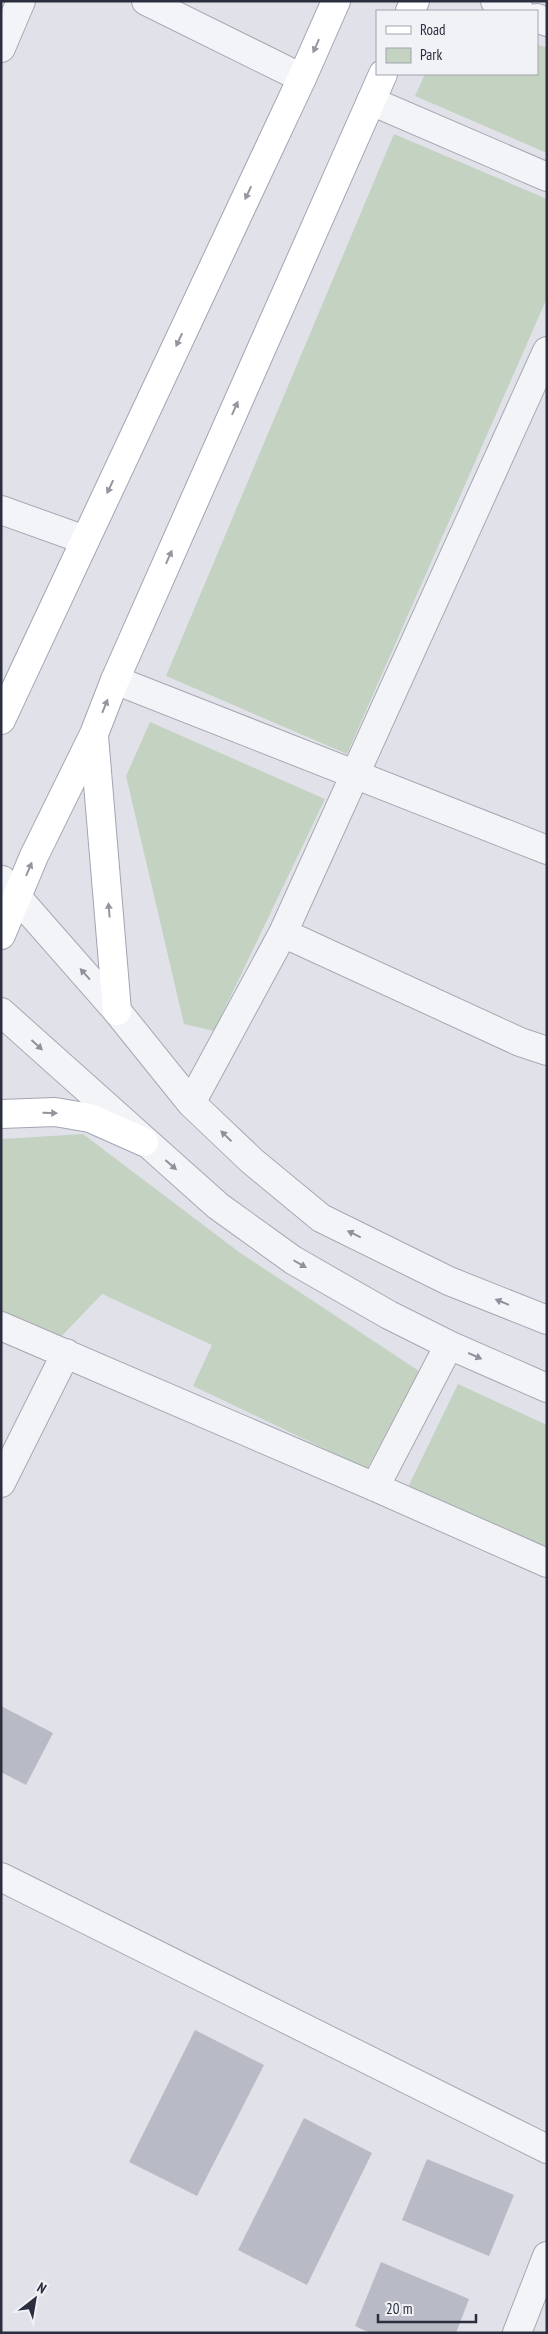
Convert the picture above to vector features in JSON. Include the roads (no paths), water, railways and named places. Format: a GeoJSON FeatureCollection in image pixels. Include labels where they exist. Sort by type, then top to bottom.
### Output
{"type":"FeatureCollection","features":[{"type":"Feature","properties":{"kind":"main road"},"geometry":{"type":"LineString","coordinates":[[1,720],[302,78],[336,1]]}},
{"type":"Feature","properties":{"kind":"main road"},"geometry":{"type":"LineString","coordinates":[[6,901],[34,856],[94,734],[116,680],[383,75]]}},
{"type":"Feature","properties":{"kind":"main road"},"geometry":{"type":"LineString","coordinates":[[94,734],[117,1011]]}},
{"type":"Feature","properties":{"kind":"main road"},"geometry":{"type":"LineString","coordinates":[[1,1114],[55,1112],[90,1118],[144,1142]]}},
{"type":"Feature","properties":{"kind":"street"},"geometry":{"type":"LineString","coordinates":[[1,48],[21,1]]}},
{"type":"Feature","properties":{"kind":"street"},"geometry":{"type":"LineString","coordinates":[[146,1],[302,78]]}},
{"type":"Feature","properties":{"kind":"street"},"geometry":{"type":"LineString","coordinates":[[496,1],[518,10]]}},
{"type":"Feature","properties":{"kind":"street"},"geometry":{"type":"LineString","coordinates":[[371,101],[547,176]]}},
{"type":"Feature","properties":{"kind":"street"},"geometry":{"type":"LineString","coordinates":[[191,1102],[283,933],[547,351]]}},
{"type":"Feature","properties":{"kind":"street"},"geometry":{"type":"LineString","coordinates":[[1,510],[85,540]]}},
{"type":"Feature","properties":{"kind":"street"},"geometry":{"type":"LineString","coordinates":[[116,680],[547,850]]}},
{"type":"Feature","properties":{"kind":"street"},"geometry":{"type":"LineString","coordinates":[[6,901],[117,1011],[191,1102],[252,1161],[321,1218],[449,1281],[547,1320]]}},
{"type":"Feature","properties":{"kind":"street"},"geometry":{"type":"LineString","coordinates":[[283,933],[520,1042],[547,1051]]}},
{"type":"Feature","properties":{"kind":"street"},"geometry":{"type":"LineString","coordinates":[[1,1012],[144,1142],[218,1206],[293,1260],[389,1315],[449,1345],[547,1388]]}},
{"type":"Feature","properties":{"kind":"street"},"geometry":{"type":"LineString","coordinates":[[1,1326],[375,1486],[547,1563]]}},
{"type":"Feature","properties":{"kind":"street"},"geometry":{"type":"LineString","coordinates":[[375,1486],[449,1345]]}},
{"type":"Feature","properties":{"kind":"street"},"geometry":{"type":"LineString","coordinates":[[1,1483],[66,1353]]}},
{"type":"Feature","properties":{"kind":"street"},"geometry":{"type":"LineString","coordinates":[[1,1877],[547,2149]]}},
{"type":"Feature","properties":{"kind":"street"},"geometry":{"type":"LineString","coordinates":[[517,2333],[547,2256]]}}]}
